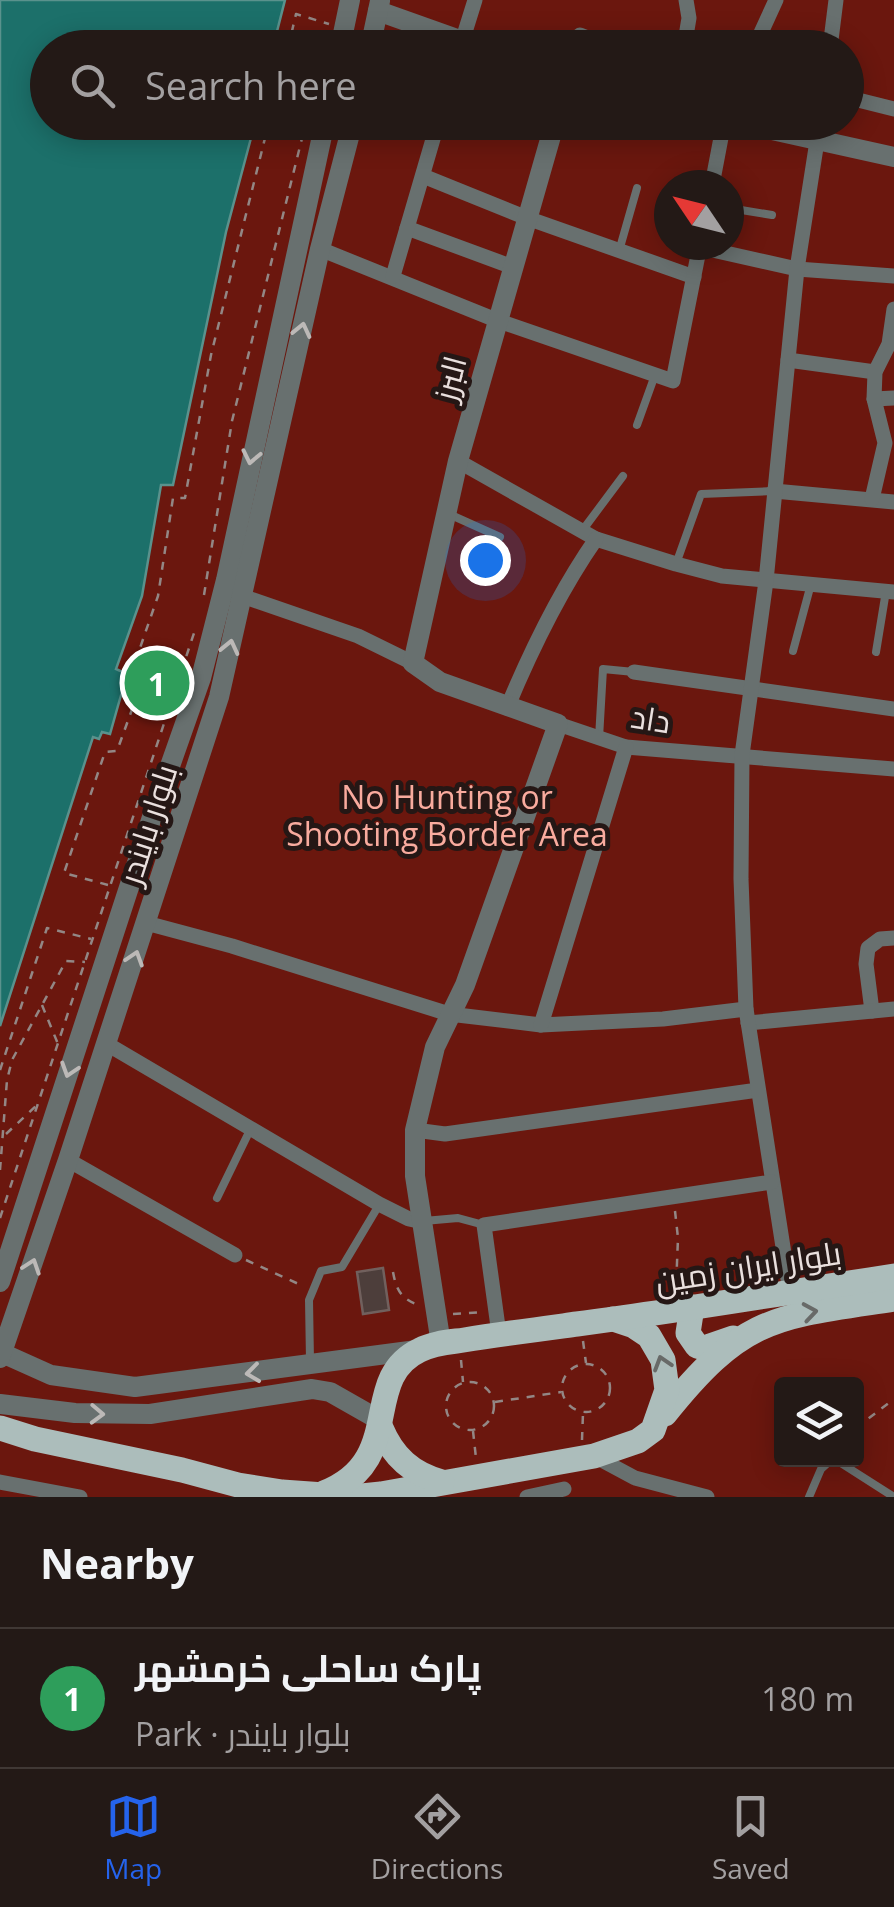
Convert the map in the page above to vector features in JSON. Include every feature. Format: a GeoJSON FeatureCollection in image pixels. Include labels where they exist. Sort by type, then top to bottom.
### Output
{"type":"FeatureCollection","features":[{"type":"Feature","properties":{"kind":"main road","name":"بلوار ایران زمین"},"geometry":{"type":"LineString","coordinates":[[440,1347],[498,1334],[894,1276]]}},
{"type":"Feature","properties":{"kind":"main road","name":"بلوار ایران زمین"},"geometry":{"type":"LineString","coordinates":[[653,1430],[705,1366],[744,1334],[789,1315],[894,1299]]}},
{"type":"Feature","properties":{"kind":"main road"},"geometry":{"type":"LineString","coordinates":[[685,1308],[688,1333],[696,1346],[704,1348],[744,1334]]}},
{"type":"Feature","properties":{"kind":"main road"},"geometry":{"type":"LineString","coordinates":[[0,1428],[238,1485],[320,1495],[381,1494],[447,1483],[638,1442],[653,1430],[667,1390],[663,1360],[649,1336],[613,1319]]}},
{"type":"Feature","properties":{"kind":"main road"},"geometry":{"type":"LineString","coordinates":[[320,1495],[338,1488],[364,1466],[381,1425],[385,1392],[393,1374],[440,1347]]}},
{"type":"Feature","properties":{"kind":"main road"},"geometry":{"type":"LineString","coordinates":[[381,1425],[388,1446],[411,1470],[447,1483]]}},
{"type":"Feature","properties":{"kind":"street"},"geometry":{"type":"LineString","coordinates":[[344,30],[350,0]]}},
{"type":"Feature","properties":{"kind":"street"},"geometry":{"type":"LineString","coordinates":[[470,30],[474,0]]}},
{"type":"Feature","properties":{"kind":"street"},"geometry":{"type":"LineString","coordinates":[[686,0],[686,30]]}},
{"type":"Feature","properties":{"kind":"street"},"geometry":{"type":"LineString","coordinates":[[762,30],[776,0]]}},
{"type":"Feature","properties":{"kind":"street"},"geometry":{"type":"LineString","coordinates":[[832,30],[836,0]]}},
{"type":"Feature","properties":{"kind":"street"},"geometry":{"type":"LineString","coordinates":[[374,30],[379,5],[435,30]]}},
{"type":"Feature","properties":{"kind":"street"},"geometry":{"type":"LineString","coordinates":[[864,102],[894,109]]}},
{"type":"Feature","properties":{"kind":"street","name":"بلوار بایندر"},"geometry":{"type":"LineString","coordinates":[[0,1282],[201,678],[226,580],[321,140]]}},
{"type":"Feature","properties":{"kind":"street","name":"بلوار بایندر"},"geometry":{"type":"LineString","coordinates":[[1,1356],[219,697],[348,140]]}},
{"type":"Feature","properties":{"kind":"street"},"geometry":{"type":"LineString","coordinates":[[392,276],[433,140]]}},
{"type":"Feature","properties":{"kind":"street","name":"البرز"},"geometry":{"type":"LineString","coordinates":[[414,658],[458,462],[550,140]]}},
{"type":"Feature","properties":{"kind":"street"},"geometry":{"type":"LineString","coordinates":[[715,170],[721,140]]}},
{"type":"Feature","properties":{"kind":"street"},"geometry":{"type":"LineString","coordinates":[[790,1292],[747,1016],[741,878],[742,755],[766,581],[797,269],[818,140]]}},
{"type":"Feature","properties":{"kind":"street"},"geometry":{"type":"LineString","coordinates":[[845,140],[894,157]]}},
{"type":"Feature","properties":{"kind":"street"},"geometry":{"type":"LineString","coordinates":[[423,176],[527,218],[694,277]]}},
{"type":"Feature","properties":{"kind":"street"},"geometry":{"type":"LineString","coordinates":[[407,228],[512,266]]}},
{"type":"Feature","properties":{"kind":"street"},"geometry":{"type":"LineString","coordinates":[[320,249],[496,320],[674,381],[697,260]]}},
{"type":"Feature","properties":{"kind":"street"},"geometry":{"type":"LineString","coordinates":[[744,256],[797,269],[894,276]]}},
{"type":"Feature","properties":{"kind":"street"},"geometry":{"type":"LineString","coordinates":[[287,287],[310,292]]}},
{"type":"Feature","properties":{"kind":"street"},"geometry":{"type":"LineString","coordinates":[[872,499],[889,444],[874,399],[875,372],[889,344],[894,309]]}},
{"type":"Feature","properties":{"kind":"street"},"geometry":{"type":"LineString","coordinates":[[788,360],[875,372]]}},
{"type":"Feature","properties":{"kind":"street"},"geometry":{"type":"LineString","coordinates":[[874,399],[894,398]]}},
{"type":"Feature","properties":{"kind":"street"},"geometry":{"type":"LineString","coordinates":[[458,462],[589,535],[676,564],[722,576],[890,592]]}},
{"type":"Feature","properties":{"kind":"street"},"geometry":{"type":"LineString","coordinates":[[774,491],[894,502]]}},
{"type":"Feature","properties":{"kind":"street"},"geometry":{"type":"LineString","coordinates":[[506,708],[589,535]]}},
{"type":"Feature","properties":{"kind":"street","name":"داد"},"geometry":{"type":"LineString","coordinates":[[242,596],[414,658],[440,682],[506,708],[626,747],[894,769]]}},
{"type":"Feature","properties":{"kind":"street"},"geometry":{"type":"LineString","coordinates":[[634,672],[894,709]]}},
{"type":"Feature","properties":{"kind":"street"},"geometry":{"type":"LineString","coordinates":[[1,1356],[51,1374],[135,1386],[440,1347],[415,1176],[415,1130],[435,1047],[465,985],[558,724]]}},
{"type":"Feature","properties":{"kind":"street"},"geometry":{"type":"LineString","coordinates":[[541,1024],[626,747]]}},
{"type":"Feature","properties":{"kind":"street"},"geometry":{"type":"LineString","coordinates":[[146,923],[449,1014],[541,1024],[894,1009]]}},
{"type":"Feature","properties":{"kind":"street"},"geometry":{"type":"LineString","coordinates":[[872,1012],[868,948],[880,939],[894,938]]}},
{"type":"Feature","properties":{"kind":"street"},"geometry":{"type":"LineString","coordinates":[[106,1044],[380,1204],[423,1222]]}},
{"type":"Feature","properties":{"kind":"street"},"geometry":{"type":"LineString","coordinates":[[415,1130],[445,1134],[758,1090]]}},
{"type":"Feature","properties":{"kind":"street"},"geometry":{"type":"LineString","coordinates":[[68,1160],[235,1254]]}},
{"type":"Feature","properties":{"kind":"street"},"geometry":{"type":"LineString","coordinates":[[498,1334],[484,1225],[772,1182]]}},
{"type":"Feature","properties":{"kind":"street"},"geometry":{"type":"LineString","coordinates":[[0,1404],[75,1413],[150,1414],[312,1390],[330,1392],[381,1425]]}},
{"type":"Feature","properties":{"kind":"street"},"geometry":{"type":"LineString","coordinates":[[592,1450],[635,1478],[707,1497]]}},
{"type":"Feature","properties":{"kind":"street"},"geometry":{"type":"LineString","coordinates":[[527,1497],[564,1493],[567,1460]]}},
{"type":"Feature","properties":{"kind":"street"},"geometry":{"type":"LineString","coordinates":[[0,1482],[80,1497]]}},
{"type":"Feature","properties":{"kind":"lane"},"geometry":{"type":"LineString","coordinates":[[618,251],[636,188]]}},
{"type":"Feature","properties":{"kind":"lane"},"geometry":{"type":"LineString","coordinates":[[744,211],[772,216]]}},
{"type":"Feature","properties":{"kind":"lane"},"geometry":{"type":"LineString","coordinates":[[637,425],[655,375]]}},
{"type":"Feature","properties":{"kind":"lane"},"geometry":{"type":"LineString","coordinates":[[589,535],[623,476]]}},
{"type":"Feature","properties":{"kind":"lane"},"geometry":{"type":"LineString","coordinates":[[676,564],[701,494],[774,491]]}},
{"type":"Feature","properties":{"kind":"lane"},"geometry":{"type":"LineString","coordinates":[[446,513],[500,538]]}},
{"type":"Feature","properties":{"kind":"lane"},"geometry":{"type":"LineString","coordinates":[[793,651],[811,584]]}},
{"type":"Feature","properties":{"kind":"lane"},"geometry":{"type":"LineString","coordinates":[[876,652],[890,592]]}},
{"type":"Feature","properties":{"kind":"lane"},"geometry":{"type":"LineString","coordinates":[[599,738],[604,669],[634,672]]}},
{"type":"Feature","properties":{"kind":"lane"},"geometry":{"type":"LineString","coordinates":[[217,1198],[250,1128]]}},
{"type":"Feature","properties":{"kind":"lane"},"geometry":{"type":"LineString","coordinates":[[310,1366],[309,1300],[321,1271],[342,1267],[380,1204]]}},
{"type":"Feature","properties":{"kind":"lane"},"geometry":{"type":"LineString","coordinates":[[423,1222],[458,1218],[484,1225]]}},
{"type":"Feature","properties":{"kind":"lane"},"geometry":{"type":"LineString","coordinates":[[809,1497],[824,1467]]}},
{"type":"Feature","properties":{"kind":"lane"},"geometry":{"type":"LineString","coordinates":[[845,1467],[894,1496]]}},
{"type":"Feature","properties":{"kind":"path"},"geometry":{"type":"LineString","coordinates":[[292,30],[296,14],[330,24]]}},
{"type":"Feature","properties":{"kind":"path"},"geometry":{"type":"LineString","coordinates":[[110,885],[64,873],[105,752],[116,751],[143,679],[131,674],[158,596],[173,498],[184,498],[210,356],[264,140]]}},
{"type":"Feature","properties":{"kind":"path"},"geometry":{"type":"LineString","coordinates":[[202,607],[232,421],[302,140]]}},
{"type":"Feature","properties":{"kind":"path"},"geometry":{"type":"LineString","coordinates":[[0,1218],[198,622]]}},
{"type":"Feature","properties":{"kind":"path"},"geometry":{"type":"LineString","coordinates":[[0,1070],[47,928],[92,939]]}},
{"type":"Feature","properties":{"kind":"path"},"geometry":{"type":"LineString","coordinates":[[0,1170],[12,1060],[66,961],[84,962]]}},
{"type":"Feature","properties":{"kind":"path"},"geometry":{"type":"LineString","coordinates":[[41,1004],[58,1044]]}},
{"type":"Feature","properties":{"kind":"path"},"geometry":{"type":"LineString","coordinates":[[4,1058],[12,1060]]}},
{"type":"Feature","properties":{"kind":"path"},"geometry":{"type":"LineString","coordinates":[[5,1135],[39,1103]]}},
{"type":"Feature","properties":{"kind":"path"},"geometry":{"type":"LineString","coordinates":[[674,1196],[678,1238],[675,1272],[685,1308]]}},
{"type":"Feature","properties":{"kind":"path"},"geometry":{"type":"LineString","coordinates":[[235,1254],[313,1291]]}},
{"type":"Feature","properties":{"kind":"path"},"geometry":{"type":"LineString","coordinates":[[580,1324],[586,1364]]}},
{"type":"Feature","properties":{"kind":"path"},"geometry":{"type":"LineString","coordinates":[[440,1347],[464,1384]]}},
{"type":"Feature","properties":{"kind":"path"},"geometry":{"type":"LineString","coordinates":[[586,1364],[605,1374],[610,1389],[604,1404],[584,1412],[567,1403],[563,1392],[568,1372],[586,1364]]}},
{"type":"Feature","properties":{"kind":"path"},"geometry":{"type":"LineString","coordinates":[[464,1384],[483,1386],[493,1402],[488,1422],[473,1430],[457,1426],[447,1414],[448,1397],[464,1384]]}},
{"type":"Feature","properties":{"kind":"path"},"geometry":{"type":"LineString","coordinates":[[493,1402],[563,1392]]}},
{"type":"Feature","properties":{"kind":"path"},"geometry":{"type":"LineString","coordinates":[[864,1422],[894,1399]]}},
{"type":"Feature","properties":{"kind":"path"},"geometry":{"type":"LineString","coordinates":[[584,1412],[582,1446],[592,1450]]}},
{"type":"Feature","properties":{"kind":"path"},"geometry":{"type":"LineString","coordinates":[[473,1430],[476,1462]]}},
{"type":"Feature","properties":{"kind":"green space","name":"No Hunting or Shooting Border Area"},"geometry":{"type":"Polygon","coordinates":[[[0,0],[894,0],[894,1497],[0,1497],[0,0]]]}},
{"type":"Feature","properties":{"kind":"water"},"geometry":{"type":"Polygon","coordinates":[[[0,0],[285,0],[277,30],[30,30],[30,140],[250,140],[226,232],[173,485],[161,485],[142,596],[116,669],[127,674],[110,734],[102,732],[99,739],[93,737],[0,1026],[0,0]]]}},
{"type":"Feature","properties":{"kind":"building"},"geometry":{"type":"Polygon","coordinates":[[[383,1268],[389,1310],[363,1314],[357,1272],[383,1268]]]}},
{"type":"Feature","properties":{"kind":"place","name":"پارک ساحلی خرمشهر"},"geometry":{"type":"Point","coordinates":[157,683]}}]}
